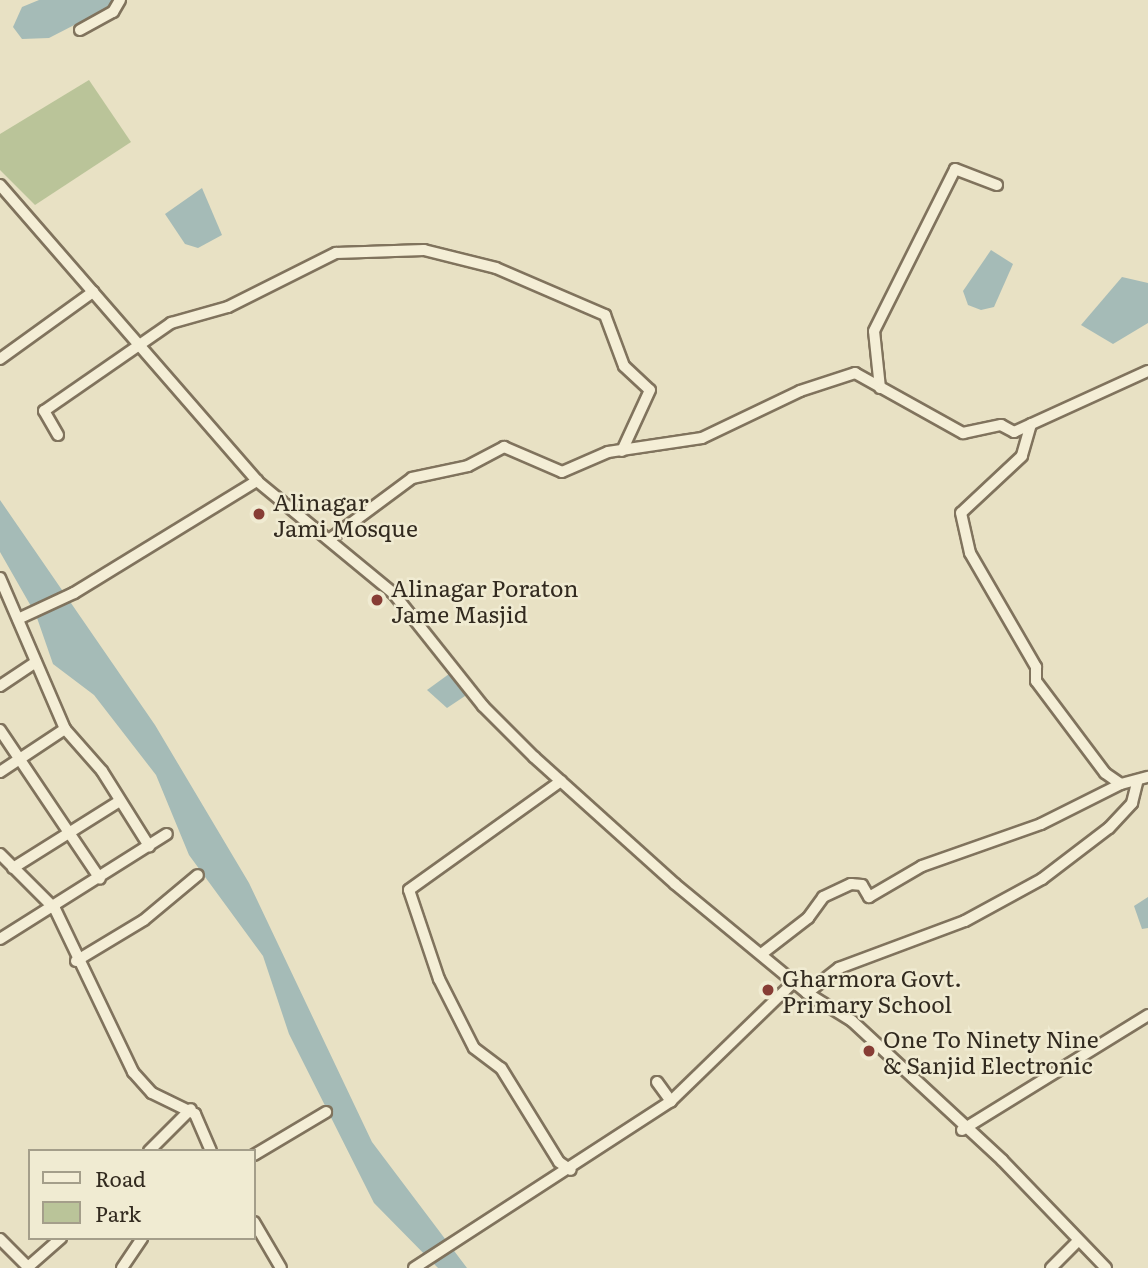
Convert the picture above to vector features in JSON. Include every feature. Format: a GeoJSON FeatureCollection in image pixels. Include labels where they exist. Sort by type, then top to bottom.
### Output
{"type":"FeatureCollection","features":[{"type":"Feature","properties":{"kind":"street"},"geometry":{"type":"LineString","coordinates":[[79,30],[113,12],[120,0]]}},
{"type":"Feature","properties":{"kind":"street"},"geometry":{"type":"LineString","coordinates":[[880,388],[874,331],[955,169],[997,185]]}},
{"type":"Feature","properties":{"kind":"street"},"geometry":{"type":"LineString","coordinates":[[0,185],[257,481],[394,594],[484,706],[561,781],[676,884],[764,952],[807,993],[852,1021],[962,1130],[1002,1160],[1077,1241],[1106,1268]]}},
{"type":"Feature","properties":{"kind":"street"},"geometry":{"type":"LineString","coordinates":[[58,435],[44,411],[138,342],[171,323],[228,307],[317,268],[336,253],[424,250],[496,268],[605,315],[624,366],[650,390],[622,450]]}},
{"type":"Feature","properties":{"kind":"street"},"geometry":{"type":"LineString","coordinates":[[0,359],[93,292]]}},
{"type":"Feature","properties":{"kind":"street"},"geometry":{"type":"LineString","coordinates":[[330,539],[412,478],[468,466],[504,447],[557,472],[622,450],[643,450],[702,438],[845,376],[859,375],[963,433],[1001,425],[1014,432],[1148,371]]}},
{"type":"Feature","properties":{"kind":"street"},"geometry":{"type":"LineString","coordinates":[[1031,424],[1022,456],[961,513],[970,553],[1036,667],[1036,681],[1105,774],[1121,784]]}},
{"type":"Feature","properties":{"kind":"street"},"geometry":{"type":"LineString","coordinates":[[22,617],[74,593],[257,481]]}},
{"type":"Feature","properties":{"kind":"street"},"geometry":{"type":"LineString","coordinates":[[1,581],[22,617],[36,662],[65,729],[120,801],[149,846]]}},
{"type":"Feature","properties":{"kind":"street"},"geometry":{"type":"LineString","coordinates":[[0,686],[36,662]]}},
{"type":"Feature","properties":{"kind":"street"},"geometry":{"type":"LineString","coordinates":[[0,772],[18,764],[65,729]]}},
{"type":"Feature","properties":{"kind":"street"},"geometry":{"type":"LineString","coordinates":[[0,730],[18,764],[100,879]]}},
{"type":"Feature","properties":{"kind":"street"},"geometry":{"type":"LineString","coordinates":[[764,952],[808,918],[823,897],[851,884],[862,885],[869,897],[922,866],[1041,824],[1121,784],[1137,783],[1148,777]]}},
{"type":"Feature","properties":{"kind":"street"},"geometry":{"type":"LineString","coordinates":[[561,781],[409,890],[439,979],[474,1048],[501,1068],[559,1162],[571,1170]]}},
{"type":"Feature","properties":{"kind":"street"},"geometry":{"type":"LineString","coordinates":[[807,993],[839,968],[965,921],[1042,879],[1110,828],[1132,803],[1137,783]]}},
{"type":"Feature","properties":{"kind":"street"},"geometry":{"type":"LineString","coordinates":[[13,868],[120,801]]}},
{"type":"Feature","properties":{"kind":"street"},"geometry":{"type":"LineString","coordinates":[[0,939],[55,909],[167,834]]}},
{"type":"Feature","properties":{"kind":"street"},"geometry":{"type":"LineString","coordinates":[[0,854],[55,909],[76,961],[133,1072],[152,1093],[191,1109],[210,1149]]}},
{"type":"Feature","properties":{"kind":"street"},"geometry":{"type":"LineString","coordinates":[[76,961],[144,919],[198,876]]}},
{"type":"Feature","properties":{"kind":"street"},"geometry":{"type":"LineString","coordinates":[[417,1266],[571,1170],[671,1101],[794,982]]}},
{"type":"Feature","properties":{"kind":"street"},"geometry":{"type":"LineString","coordinates":[[962,1130],[1148,1015]]}},
{"type":"Feature","properties":{"kind":"street"},"geometry":{"type":"LineString","coordinates":[[657,1082],[671,1101]]}},
{"type":"Feature","properties":{"kind":"street"},"geometry":{"type":"LineString","coordinates":[[151,1149],[191,1109]]}},
{"type":"Feature","properties":{"kind":"street"},"geometry":{"type":"LineString","coordinates":[[256,1154],[327,1112]]}},
{"type":"Feature","properties":{"kind":"street"},"geometry":{"type":"LineString","coordinates":[[256,1225],[281,1268]]}},
{"type":"Feature","properties":{"kind":"street"},"geometry":{"type":"LineString","coordinates":[[0,1239],[29,1268],[59,1240]]}},
{"type":"Feature","properties":{"kind":"street"},"geometry":{"type":"LineString","coordinates":[[122,1268],[141,1240]]}},
{"type":"Feature","properties":{"kind":"street"},"geometry":{"type":"LineString","coordinates":[[1051,1268],[1077,1241]]}},
{"type":"Feature","properties":{"kind":"green space"},"geometry":{"type":"Polygon","coordinates":[[[89,80],[131,142],[35,205],[0,170],[0,134],[89,80]]]}},
{"type":"Feature","properties":{"kind":"water"},"geometry":{"type":"Polygon","coordinates":[[[39,0],[117,0],[117,3],[49,38],[22,39],[13,27],[22,7],[39,0]]]}},
{"type":"Feature","properties":{"kind":"water"},"geometry":{"type":"Polygon","coordinates":[[[202,188],[222,235],[198,248],[185,244],[165,214],[202,188]]]}},
{"type":"Feature","properties":{"kind":"water"},"geometry":{"type":"Polygon","coordinates":[[[991,250],[1013,264],[994,307],[981,310],[968,305],[963,291],[991,250]]]}},
{"type":"Feature","properties":{"kind":"water"},"geometry":{"type":"Polygon","coordinates":[[[1122,277],[1148,283],[1148,323],[1113,344],[1081,325],[1122,277]]]}},
{"type":"Feature","properties":{"kind":"water"},"geometry":{"type":"Polygon","coordinates":[[[0,500],[155,725],[249,883],[372,1142],[467,1268],[438,1268],[374,1203],[289,1034],[263,956],[189,855],[156,775],[94,695],[53,664],[36,615],[0,552],[0,500]]]}},
{"type":"Feature","properties":{"kind":"water"},"geometry":{"type":"Polygon","coordinates":[[[449,674],[468,694],[447,708],[427,690],[449,674]]]}},
{"type":"Feature","properties":{"kind":"water"},"geometry":{"type":"Polygon","coordinates":[[[1148,897],[1148,928],[1142,929],[1134,906],[1148,897]]]}},
{"type":"Feature","properties":{"kind":"place","name":"Alinagar Jami Mosque"},"geometry":{"type":"Point","coordinates":[259,514]}},
{"type":"Feature","properties":{"kind":"place","name":"Alinagar Poraton Jame Masjid"},"geometry":{"type":"Point","coordinates":[377,600]}},
{"type":"Feature","properties":{"kind":"place","name":"Gharmora Govt. Primary School"},"geometry":{"type":"Point","coordinates":[768,990]}},
{"type":"Feature","properties":{"kind":"place","name":"One To Ninety Nine & Sanjid Electronic"},"geometry":{"type":"Point","coordinates":[869,1051]}}]}
